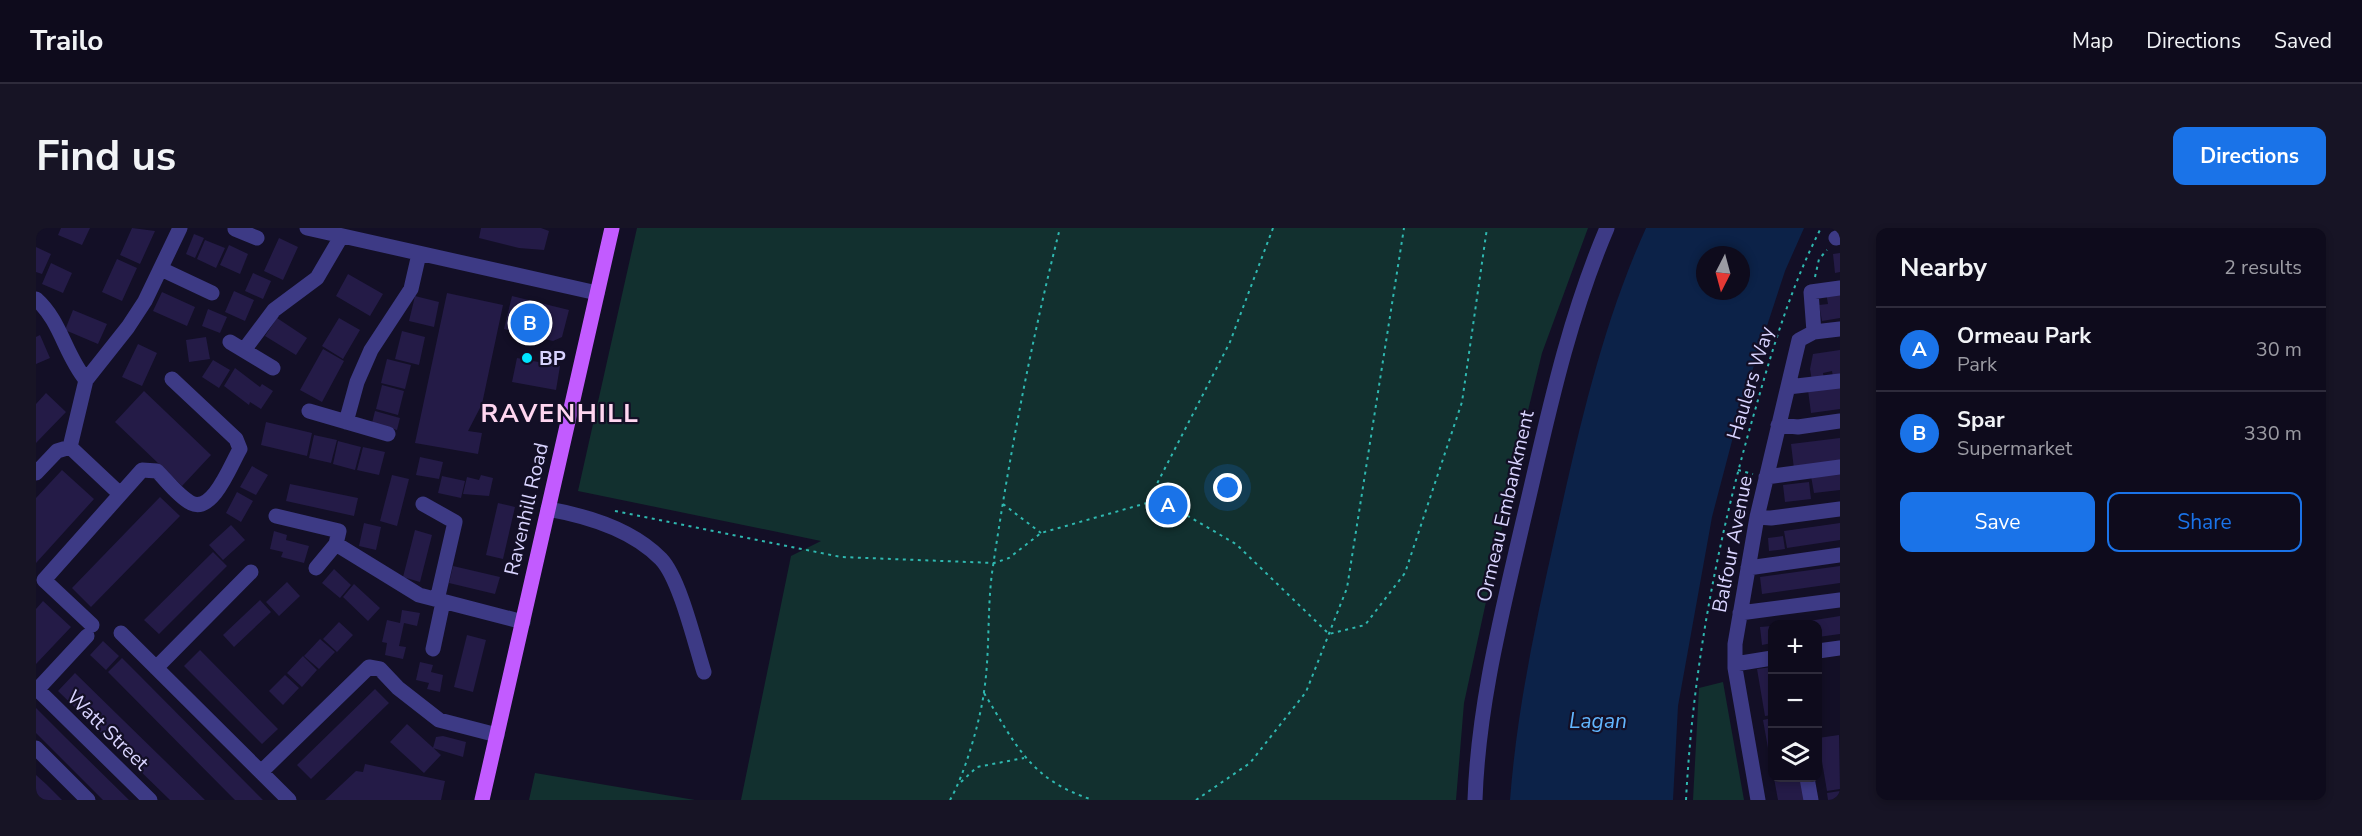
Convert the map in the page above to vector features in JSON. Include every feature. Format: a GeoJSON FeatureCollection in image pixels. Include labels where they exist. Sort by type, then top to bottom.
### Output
{"type":"FeatureCollection","features":[{"type":"Feature","properties":{"kind":"main road","name":"Ravenhill Road"},"geometry":{"type":"LineString","coordinates":[[482,800],[612,228]]}},
{"type":"Feature","properties":{"kind":"street"},"geometry":{"type":"LineString","coordinates":[[70,447],[86,380],[128,327],[180,228]]}},
{"type":"Feature","properties":{"kind":"street"},"geometry":{"type":"LineString","coordinates":[[235,228],[257,238]]}},
{"type":"Feature","properties":{"kind":"street"},"geometry":{"type":"LineString","coordinates":[[307,228],[419,255],[597,293]]}},
{"type":"Feature","properties":{"kind":"street","name":"Ormeau Embankment"},"geometry":{"type":"LineString","coordinates":[[1475,800],[1484,703],[1543,432],[1561,359],[1607,228]]}},
{"type":"Feature","properties":{"kind":"street"},"geometry":{"type":"LineString","coordinates":[[244,350],[274,310],[317,278],[341,237]]}},
{"type":"Feature","properties":{"kind":"street"},"geometry":{"type":"LineString","coordinates":[[346,422],[357,382],[371,350],[411,289],[419,255]]}},
{"type":"Feature","properties":{"kind":"street"},"geometry":{"type":"LineString","coordinates":[[160,269],[212,293]]}},
{"type":"Feature","properties":{"kind":"street"},"geometry":{"type":"LineString","coordinates":[[1840,288],[1811,291],[1814,332],[1840,329]]}},
{"type":"Feature","properties":{"kind":"street"},"geometry":{"type":"LineString","coordinates":[[36,299],[52,318],[68,356],[86,380]]}},
{"type":"Feature","properties":{"kind":"street","name":"Balfour Avenue"},"geometry":{"type":"LineString","coordinates":[[1758,800],[1735,664],[1740,613],[1757,517],[1799,340],[1814,332]]}},
{"type":"Feature","properties":{"kind":"street"},"geometry":{"type":"LineString","coordinates":[[230,342],[273,368]]}},
{"type":"Feature","properties":{"kind":"street"},"geometry":{"type":"LineString","coordinates":[[37,690],[90,631],[44,580],[142,470],[152,469],[192,503],[204,504],[213,498],[240,449],[240,443],[172,379]]}},
{"type":"Feature","properties":{"kind":"street"},"geometry":{"type":"LineString","coordinates":[[1788,387],[1840,381]]}},
{"type":"Feature","properties":{"kind":"street"},"geometry":{"type":"LineString","coordinates":[[309,411],[388,434]]}},
{"type":"Feature","properties":{"kind":"street"},"geometry":{"type":"LineString","coordinates":[[1778,425],[1798,427],[1840,421]]}},
{"type":"Feature","properties":{"kind":"street"},"geometry":{"type":"LineString","coordinates":[[70,447],[120,494]]}},
{"type":"Feature","properties":{"kind":"street"},"geometry":{"type":"LineString","coordinates":[[36,474],[57,451],[70,447]]}},
{"type":"Feature","properties":{"kind":"street"},"geometry":{"type":"LineString","coordinates":[[1766,477],[1840,467]]}},
{"type":"Feature","properties":{"kind":"street"},"geometry":{"type":"LineString","coordinates":[[423,504],[455,522],[433,650]]}},
{"type":"Feature","properties":{"kind":"street"},"geometry":{"type":"LineString","coordinates":[[548,509],[591,519],[634,538],[662,561],[679,596],[704,672]]}},
{"type":"Feature","properties":{"kind":"street"},"geometry":{"type":"LineString","coordinates":[[1757,517],[1771,518],[1840,509]]}},
{"type":"Feature","properties":{"kind":"street"},"geometry":{"type":"LineString","coordinates":[[276,516],[339,531],[336,544],[316,568]]}},
{"type":"Feature","properties":{"kind":"street"},"geometry":{"type":"LineString","coordinates":[[336,544],[406,589],[440,601],[523,622]]}},
{"type":"Feature","properties":{"kind":"street"},"geometry":{"type":"LineString","coordinates":[[1748,568],[1840,555]]}},
{"type":"Feature","properties":{"kind":"street"},"geometry":{"type":"LineString","coordinates":[[156,668],[252,572]]}},
{"type":"Feature","properties":{"kind":"street"},"geometry":{"type":"LineString","coordinates":[[1740,613],[1840,600]]}},
{"type":"Feature","properties":{"kind":"street"},"geometry":{"type":"LineString","coordinates":[[121,633],[289,800]]}},
{"type":"Feature","properties":{"kind":"street"},"geometry":{"type":"LineString","coordinates":[[1822,650],[1840,648]]}},
{"type":"Feature","properties":{"kind":"street"},"geometry":{"type":"LineString","coordinates":[[1735,664],[1768,659]]}},
{"type":"Feature","properties":{"kind":"street"},"geometry":{"type":"LineString","coordinates":[[261,772],[369,668],[380,669],[398,688],[439,720],[497,735]]}},
{"type":"Feature","properties":{"kind":"street","name":"Watt Street"},"geometry":{"type":"LineString","coordinates":[[37,690],[150,800]]}},
{"type":"Feature","properties":{"kind":"street"},"geometry":{"type":"LineString","coordinates":[[36,748],[88,800]]}},
{"type":"Feature","properties":{"kind":"street"},"geometry":{"type":"LineString","coordinates":[[1808,782],[1811,800]]}},
{"type":"Feature","properties":{"kind":"path"},"geometry":{"type":"LineString","coordinates":[[950,800],[960,783],[984,693],[994,563],[1003,504],[1036,324],[1060,228]]}},
{"type":"Feature","properties":{"kind":"path"},"geometry":{"type":"LineString","coordinates":[[1146,503],[1230,342],[1273,228]]}},
{"type":"Feature","properties":{"kind":"path"},"geometry":{"type":"LineString","coordinates":[[1196,800],[1250,763],[1306,692],[1347,588],[1404,228]]}},
{"type":"Feature","properties":{"kind":"path"},"geometry":{"type":"LineString","coordinates":[[1329,634],[1365,625],[1405,573],[1462,402],[1487,228]]}},
{"type":"Feature","properties":{"kind":"path","name":"Haulers Way"},"geometry":{"type":"LineString","coordinates":[[1686,800],[1690,721],[1713,578],[1732,495],[1772,352],[1821,228]]}},
{"type":"Feature","properties":{"kind":"path"},"geometry":{"type":"LineString","coordinates":[[1811,291],[1820,259],[1838,238]]}},
{"type":"Feature","properties":{"kind":"path"},"geometry":{"type":"LineString","coordinates":[[609,510],[841,557],[994,563],[1009,558],[1041,533],[1146,503],[1186,515],[1236,544],[1329,634]]}},
{"type":"Feature","properties":{"kind":"path"},"geometry":{"type":"LineString","coordinates":[[1003,504],[1041,533]]}},
{"type":"Feature","properties":{"kind":"path"},"geometry":{"type":"LineString","coordinates":[[984,693],[1024,758],[1058,786],[1093,800]]}},
{"type":"Feature","properties":{"kind":"path"},"geometry":{"type":"LineString","coordinates":[[960,783],[977,767],[1024,758]]}},
{"type":"Feature","properties":{"kind":"green space"},"geometry":{"type":"Polygon","coordinates":[[[637,228],[1588,228],[1542,353],[1524,427],[1464,703],[1456,800],[741,800],[791,556],[821,541],[578,491],[637,228]]]}},
{"type":"Feature","properties":{"kind":"green space"},"geometry":{"type":"Polygon","coordinates":[[[1723,682],[1744,800],[1693,800],[1699,688],[1723,682]]]}},
{"type":"Feature","properties":{"kind":"green space"},"geometry":{"type":"Polygon","coordinates":[[[535,773],[695,800],[529,800],[535,773]]]}},
{"type":"Feature","properties":{"kind":"water","name":"Lagan"},"geometry":{"type":"Polygon","coordinates":[[[1646,228],[1804,228],[1785,271],[1743,399],[1712,517],[1678,706],[1673,800],[1510,800],[1517,732],[1541,599],[1583,416],[1617,302],[1646,228]]]}},
{"type":"Feature","properties":{"kind":"building"},"geometry":{"type":"Polygon","coordinates":[[[61,228],[90,228],[82,245],[58,235],[61,228]]]}},
{"type":"Feature","properties":{"kind":"building"},"geometry":{"type":"Polygon","coordinates":[[[132,228],[155,231],[140,264],[120,255],[132,228]]]}},
{"type":"Feature","properties":{"kind":"building"},"geometry":{"type":"Polygon","coordinates":[[[481,228],[541,228],[549,231],[544,250],[519,248],[479,238],[481,228]]]}},
{"type":"Feature","properties":{"kind":"building"},"geometry":{"type":"Polygon","coordinates":[[[194,234],[204,238],[195,258],[186,254],[194,234]]]}},
{"type":"Feature","properties":{"kind":"building"},"geometry":{"type":"Polygon","coordinates":[[[279,238],[298,247],[283,280],[264,271],[279,238]]]}},
{"type":"Feature","properties":{"kind":"building"},"geometry":{"type":"Polygon","coordinates":[[[205,240],[225,248],[216,268],[197,259],[205,240]]]}},
{"type":"Feature","properties":{"kind":"building"},"geometry":{"type":"Polygon","coordinates":[[[229,245],[248,254],[240,274],[220,265],[229,245]]]}},
{"type":"Feature","properties":{"kind":"building"},"geometry":{"type":"Polygon","coordinates":[[[36,247],[51,254],[42,274],[36,272],[36,247]]]}},
{"type":"Feature","properties":{"kind":"building"},"geometry":{"type":"Polygon","coordinates":[[[1840,253],[1840,272],[1835,273],[1833,254],[1840,253]]]}},
{"type":"Feature","properties":{"kind":"building"},"geometry":{"type":"Polygon","coordinates":[[[117,259],[137,268],[122,301],[102,292],[117,259]]]}},
{"type":"Feature","properties":{"kind":"building"},"geometry":{"type":"Polygon","coordinates":[[[51,263],[72,273],[63,293],[42,284],[51,263]]]}},
{"type":"Feature","properties":{"kind":"building"},"geometry":{"type":"Polygon","coordinates":[[[253,273],[271,281],[263,299],[245,291],[253,273]]]}},
{"type":"Feature","properties":{"kind":"building"},"geometry":{"type":"Polygon","coordinates":[[[348,274],[383,294],[370,316],[336,296],[348,274]]]}},
{"type":"Feature","properties":{"kind":"building"},"geometry":{"type":"Polygon","coordinates":[[[234,291],[254,300],[245,321],[225,312],[234,291]]]}},
{"type":"Feature","properties":{"kind":"building"},"geometry":{"type":"Polygon","coordinates":[[[1840,291],[1840,318],[1822,321],[1819,305],[1828,304],[1826,293],[1840,291]]]}},
{"type":"Feature","properties":{"kind":"building"},"geometry":{"type":"Polygon","coordinates":[[[162,292],[195,307],[187,326],[153,311],[162,292]]]}},
{"type":"Feature","properties":{"kind":"building"},"geometry":{"type":"Polygon","coordinates":[[[447,293],[503,305],[482,404],[468,431],[482,433],[478,454],[415,443],[447,293]]]}},
{"type":"Feature","properties":{"kind":"building"},"geometry":{"type":"Polygon","coordinates":[[[415,296],[439,302],[434,327],[409,321],[415,296]]]}},
{"type":"Feature","properties":{"kind":"building"},"geometry":{"type":"Polygon","coordinates":[[[512,296],[569,310],[562,337],[553,341],[504,329],[512,296]]]}},
{"type":"Feature","properties":{"kind":"building"},"geometry":{"type":"Polygon","coordinates":[[[208,309],[227,317],[220,333],[202,326],[208,309]]]}},
{"type":"Feature","properties":{"kind":"building"},"geometry":{"type":"Polygon","coordinates":[[[73,310],[107,324],[98,344],[65,330],[73,310]]]}},
{"type":"Feature","properties":{"kind":"building"},"geometry":{"type":"Polygon","coordinates":[[[277,318],[307,338],[296,355],[265,336],[277,318]]]}},
{"type":"Feature","properties":{"kind":"building"},"geometry":{"type":"Polygon","coordinates":[[[339,318],[360,330],[343,359],[322,346],[339,318]]]}},
{"type":"Feature","properties":{"kind":"building"},"geometry":{"type":"Polygon","coordinates":[[[402,331],[425,337],[419,365],[395,359],[402,331]]]}},
{"type":"Feature","properties":{"kind":"building"},"geometry":{"type":"Polygon","coordinates":[[[40,335],[50,358],[36,364],[36,337],[40,335]]]}},
{"type":"Feature","properties":{"kind":"building"},"geometry":{"type":"Polygon","coordinates":[[[206,337],[210,359],[189,362],[186,340],[206,337]]]}},
{"type":"Feature","properties":{"kind":"building"},"geometry":{"type":"Polygon","coordinates":[[[138,344],[157,353],[142,386],[122,377],[138,344]]]}},
{"type":"Feature","properties":{"kind":"building"},"geometry":{"type":"Polygon","coordinates":[[[323,349],[344,361],[322,402],[300,390],[323,349]]]}},
{"type":"Feature","properties":{"kind":"building"},"geometry":{"type":"Polygon","coordinates":[[[1840,350],[1840,376],[1833,377],[1832,371],[1823,373],[1824,379],[1812,381],[1810,369],[1813,354],[1840,350]]]}},
{"type":"Feature","properties":{"kind":"building"},"geometry":{"type":"Polygon","coordinates":[[[517,358],[560,366],[556,390],[512,382],[517,358]]]}},
{"type":"Feature","properties":{"kind":"building"},"geometry":{"type":"Polygon","coordinates":[[[387,359],[411,365],[405,389],[381,383],[387,359]]]}},
{"type":"Feature","properties":{"kind":"building"},"geometry":{"type":"Polygon","coordinates":[[[213,360],[230,370],[219,388],[202,377],[213,360]]]}},
{"type":"Feature","properties":{"kind":"building"},"geometry":{"type":"Polygon","coordinates":[[[235,368],[260,387],[262,384],[273,391],[261,409],[250,402],[249,405],[224,386],[235,368]]]}},
{"type":"Feature","properties":{"kind":"building"},"geometry":{"type":"Polygon","coordinates":[[[382,385],[404,391],[398,415],[376,409],[382,385]]]}},
{"type":"Feature","properties":{"kind":"building"},"geometry":{"type":"Polygon","coordinates":[[[1840,386],[1840,409],[1811,413],[1808,390],[1840,386]]]}},
{"type":"Feature","properties":{"kind":"building"},"geometry":{"type":"Polygon","coordinates":[[[144,391],[211,455],[182,486],[115,422],[144,391]]]}},
{"type":"Feature","properties":{"kind":"building"},"geometry":{"type":"Polygon","coordinates":[[[46,393],[66,412],[36,443],[36,404],[46,393]]]}},
{"type":"Feature","properties":{"kind":"building"},"geometry":{"type":"Polygon","coordinates":[[[375,411],[400,418],[397,430],[372,423],[375,411]]]}},
{"type":"Feature","properties":{"kind":"building"},"geometry":{"type":"Polygon","coordinates":[[[266,422],[312,433],[307,456],[261,445],[266,422]]]}},
{"type":"Feature","properties":{"kind":"building"},"geometry":{"type":"Polygon","coordinates":[[[314,435],[337,440],[331,463],[309,458],[314,435]]]}},
{"type":"Feature","properties":{"kind":"building"},"geometry":{"type":"Polygon","coordinates":[[[1840,438],[1840,462],[1794,469],[1791,444],[1840,438]]]}},
{"type":"Feature","properties":{"kind":"building"},"geometry":{"type":"Polygon","coordinates":[[[338,441],[361,447],[355,470],[333,464],[338,441]]]}},
{"type":"Feature","properties":{"kind":"building"},"geometry":{"type":"Polygon","coordinates":[[[363,447],[385,452],[379,475],[357,470],[363,447]]]}},
{"type":"Feature","properties":{"kind":"building"},"geometry":{"type":"Polygon","coordinates":[[[420,457],[443,462],[439,479],[416,475],[420,457]]]}},
{"type":"Feature","properties":{"kind":"building"},"geometry":{"type":"Polygon","coordinates":[[[252,466],[268,475],[256,495],[240,487],[252,466]]]}},
{"type":"Feature","properties":{"kind":"building"},"geometry":{"type":"Polygon","coordinates":[[[62,470],[94,499],[36,563],[36,498],[62,470]]]}},
{"type":"Feature","properties":{"kind":"building"},"geometry":{"type":"Polygon","coordinates":[[[1840,473],[1840,490],[1814,493],[1811,476],[1840,473]]]}},
{"type":"Feature","properties":{"kind":"building"},"geometry":{"type":"Polygon","coordinates":[[[392,475],[409,479],[397,526],[380,521],[392,475]]]}},
{"type":"Feature","properties":{"kind":"building"},"geometry":{"type":"Polygon","coordinates":[[[481,475],[493,478],[489,496],[463,494],[467,477],[479,480],[481,475]]]}},
{"type":"Feature","properties":{"kind":"building"},"geometry":{"type":"Polygon","coordinates":[[[442,476],[465,481],[461,498],[438,493],[442,476]]]}},
{"type":"Feature","properties":{"kind":"building"},"geometry":{"type":"Polygon","coordinates":[[[1809,482],[1811,499],[1785,502],[1783,485],[1809,482]]]}},
{"type":"Feature","properties":{"kind":"building"},"geometry":{"type":"Polygon","coordinates":[[[290,484],[358,498],[354,516],[286,501],[290,484]]]}},
{"type":"Feature","properties":{"kind":"building"},"geometry":{"type":"Polygon","coordinates":[[[237,492],[253,501],[241,522],[226,513],[237,492]]]}},
{"type":"Feature","properties":{"kind":"building"},"geometry":{"type":"Polygon","coordinates":[[[160,497],[180,516],[91,607],[72,588],[160,497]]]}},
{"type":"Feature","properties":{"kind":"building"},"geometry":{"type":"Polygon","coordinates":[[[498,503],[515,507],[503,559],[486,555],[498,503]]]}},
{"type":"Feature","properties":{"kind":"building"},"geometry":{"type":"Polygon","coordinates":[[[364,523],[381,527],[376,550],[359,546],[364,523]]]}},
{"type":"Feature","properties":{"kind":"building"},"geometry":{"type":"Polygon","coordinates":[[[1840,523],[1840,540],[1787,548],[1784,531],[1840,523]]]}},
{"type":"Feature","properties":{"kind":"building"},"geometry":{"type":"Polygon","coordinates":[[[231,525],[245,540],[223,560],[209,545],[231,525]]]}},
{"type":"Feature","properties":{"kind":"building"},"geometry":{"type":"Polygon","coordinates":[[[415,530],[432,535],[420,582],[403,577],[415,530]]]}},
{"type":"Feature","properties":{"kind":"building"},"geometry":{"type":"Polygon","coordinates":[[[274,531],[287,535],[286,540],[309,546],[304,563],[281,557],[283,552],[270,549],[274,531]]]}},
{"type":"Feature","properties":{"kind":"building"},"geometry":{"type":"Polygon","coordinates":[[[1783,536],[1785,549],[1769,551],[1768,538],[1783,536]]]}},
{"type":"Feature","properties":{"kind":"building"},"geometry":{"type":"Polygon","coordinates":[[[213,552],[227,566],[159,634],[144,620],[213,552]]]}},
{"type":"Feature","properties":{"kind":"building"},"geometry":{"type":"Polygon","coordinates":[[[453,566],[500,577],[495,594],[449,583],[453,566]]]}},
{"type":"Feature","properties":{"kind":"building"},"geometry":{"type":"Polygon","coordinates":[[[1840,566],[1840,583],[1762,594],[1760,577],[1840,566]]]}},
{"type":"Feature","properties":{"kind":"building"},"geometry":{"type":"Polygon","coordinates":[[[334,569],[351,585],[340,598],[322,583],[334,569]]]}},
{"type":"Feature","properties":{"kind":"building"},"geometry":{"type":"Polygon","coordinates":[[[287,582],[300,596],[279,616],[266,602],[287,582]]]}},
{"type":"Feature","properties":{"kind":"building"},"geometry":{"type":"Polygon","coordinates":[[[354,584],[380,608],[368,621],[343,597],[354,584]]]}},
{"type":"Feature","properties":{"kind":"building"},"geometry":{"type":"Polygon","coordinates":[[[260,600],[271,612],[234,647],[223,635],[260,600]]]}},
{"type":"Feature","properties":{"kind":"building"},"geometry":{"type":"Polygon","coordinates":[[[43,601],[71,627],[36,664],[36,609],[43,601]]]}},
{"type":"Feature","properties":{"kind":"building"},"geometry":{"type":"Polygon","coordinates":[[[402,610],[420,613],[417,626],[404,623],[399,646],[406,647],[403,659],[385,655],[387,643],[382,642],[387,620],[400,623],[402,610]]]}},
{"type":"Feature","properties":{"kind":"building"},"geometry":{"type":"Polygon","coordinates":[[[1840,616],[1840,634],[1822,636],[1822,620],[1815,620],[1840,616]]]}},
{"type":"Feature","properties":{"kind":"building"},"geometry":{"type":"Polygon","coordinates":[[[339,622],[353,635],[337,652],[323,639],[339,622]]]}},
{"type":"Feature","properties":{"kind":"building"},"geometry":{"type":"Polygon","coordinates":[[[1768,626],[1768,644],[1762,645],[1760,627],[1768,626]]]}},
{"type":"Feature","properties":{"kind":"building"},"geometry":{"type":"Polygon","coordinates":[[[467,635],[486,640],[473,692],[454,687],[467,635]]]}},
{"type":"Feature","properties":{"kind":"building"},"geometry":{"type":"Polygon","coordinates":[[[320,639],[335,652],[319,669],[304,656],[320,639]]]}},
{"type":"Feature","properties":{"kind":"building"},"geometry":{"type":"Polygon","coordinates":[[[103,641],[119,656],[106,670],[90,655],[103,641]]]}},
{"type":"Feature","properties":{"kind":"building"},"geometry":{"type":"Polygon","coordinates":[[[200,650],[278,729],[262,744],[184,666],[200,650]]]}},
{"type":"Feature","properties":{"kind":"building"},"geometry":{"type":"Polygon","coordinates":[[[303,656],[317,670],[302,687],[287,673],[303,656]]]}},
{"type":"Feature","properties":{"kind":"building"},"geometry":{"type":"Polygon","coordinates":[[[122,658],[263,800],[235,800],[229,794],[108,672],[122,658]]]}},
{"type":"Feature","properties":{"kind":"building"},"geometry":{"type":"Polygon","coordinates":[[[420,662],[433,665],[431,672],[443,675],[440,692],[427,689],[429,683],[416,680],[420,662]]]}},
{"type":"Feature","properties":{"kind":"building"},"geometry":{"type":"Polygon","coordinates":[[[1768,668],[1768,716],[1765,716],[1757,669],[1768,668]]]}},
{"type":"Feature","properties":{"kind":"building"},"geometry":{"type":"Polygon","coordinates":[[[75,673],[205,800],[170,800],[58,691],[75,673]]]}},
{"type":"Feature","properties":{"kind":"building"},"geometry":{"type":"Polygon","coordinates":[[[285,675],[299,688],[283,705],[269,691],[285,675]]]}},
{"type":"Feature","properties":{"kind":"building"},"geometry":{"type":"Polygon","coordinates":[[[375,689],[389,703],[311,779],[297,765],[375,689]]]}},
{"type":"Feature","properties":{"kind":"building"},"geometry":{"type":"Polygon","coordinates":[[[36,708],[129,800],[103,800],[36,733],[36,708]]]}},
{"type":"Feature","properties":{"kind":"building"},"geometry":{"type":"Polygon","coordinates":[[[1768,719],[1768,748],[1763,720],[1768,719]]]}},
{"type":"Feature","properties":{"kind":"building"},"geometry":{"type":"Polygon","coordinates":[[[407,724],[441,755],[424,773],[390,742],[407,724]]]}},
{"type":"Feature","properties":{"kind":"building"},"geometry":{"type":"Polygon","coordinates":[[[1839,735],[1840,789],[1827,791],[1822,762],[1822,737],[1839,735]]]}},
{"type":"Feature","properties":{"kind":"building"},"geometry":{"type":"Polygon","coordinates":[[[443,736],[466,742],[463,757],[433,748],[436,737],[443,736]]]}},
{"type":"Feature","properties":{"kind":"building"},"geometry":{"type":"Polygon","coordinates":[[[365,764],[445,781],[441,800],[325,800],[356,771],[363,772],[365,764]]]}},
{"type":"Feature","properties":{"kind":"building"},"geometry":{"type":"Polygon","coordinates":[[[36,775],[62,800],[41,800],[36,795],[36,775]]]}},
{"type":"Feature","properties":{"kind":"building"},"geometry":{"type":"Polygon","coordinates":[[[1775,782],[1802,782],[1805,800],[1778,800],[1775,782]]]}},
{"type":"Feature","properties":{"kind":"building"},"geometry":{"type":"Polygon","coordinates":[[[1840,791],[1840,800],[1828,800],[1827,793],[1840,791]]]}},
{"type":"Feature","properties":{"kind":"place","name":"Spar"},"geometry":{"type":"Point","coordinates":[530,323]}},
{"type":"Feature","properties":{"kind":"place","name":"BP"},"geometry":{"type":"Point","coordinates":[527,358]}},
{"type":"Feature","properties":{"kind":"place","name":"Ormeau Park"},"geometry":{"type":"Point","coordinates":[1168,505]}},
{"type":"Feature","properties":{"kind":"district","name":"RAVENHILL"},"geometry":{"type":"Point","coordinates":[560,413]}}]}
